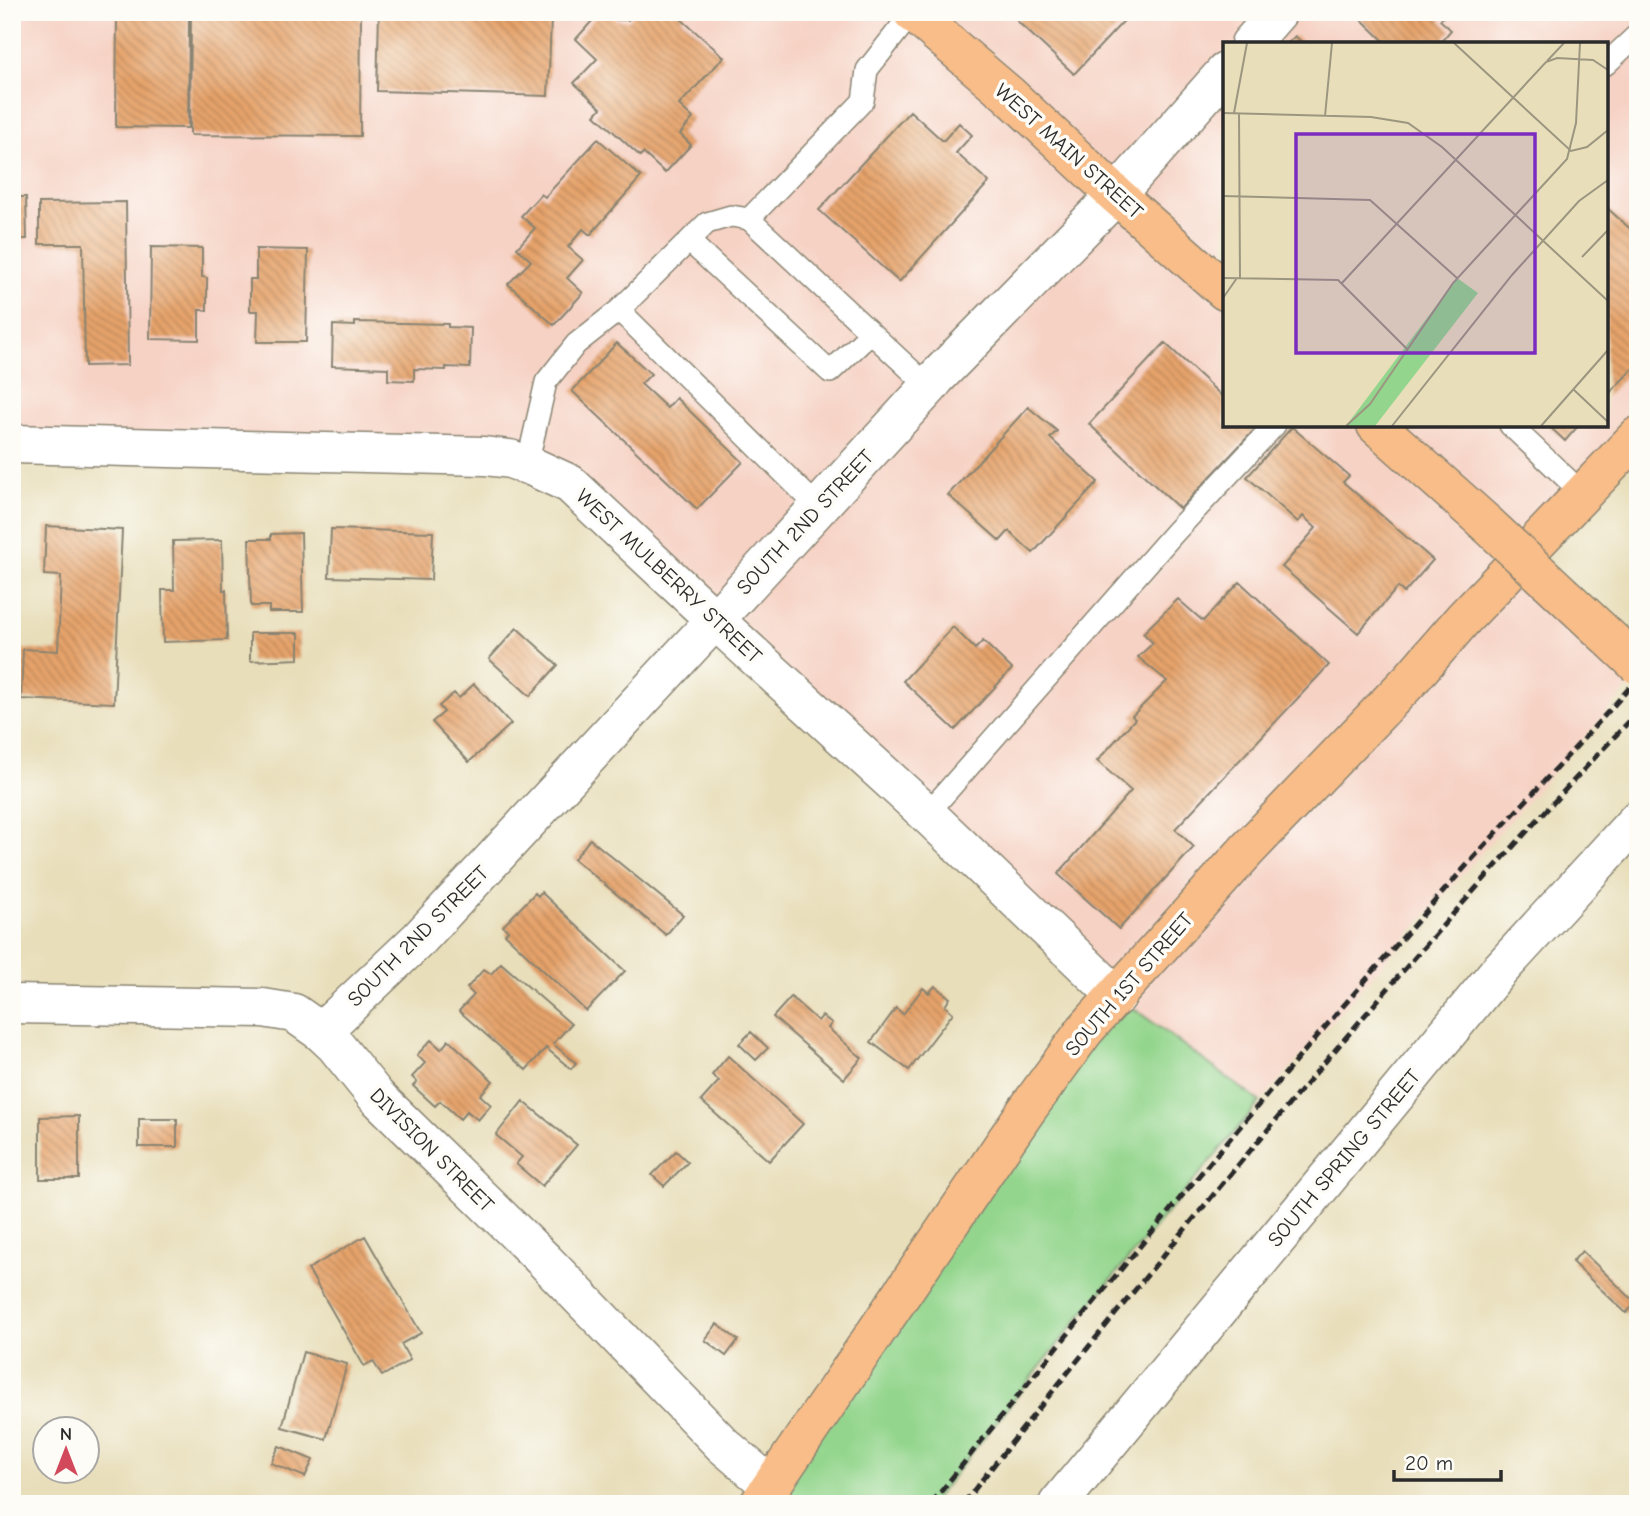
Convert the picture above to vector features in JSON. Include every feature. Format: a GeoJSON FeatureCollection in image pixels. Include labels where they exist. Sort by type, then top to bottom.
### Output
{"type":"FeatureCollection","features":[{"type":"Feature","properties":{"kind":"main road","name":"WEST MAIN STREET"},"geometry":{"type":"LineString","coordinates":[[926,16],[1116,195],[1223,289]]}},
{"type":"Feature","properties":{"kind":"main road"},"geometry":{"type":"LineString","coordinates":[[1378,427],[1638,665]]}},
{"type":"Feature","properties":{"kind":"main road","name":"SOUTH 1ST STREET"},"geometry":{"type":"LineString","coordinates":[[765,1495],[1026,1111],[1085,1030],[1247,850],[1411,680],[1463,619],[1638,436]]}},
{"type":"Feature","properties":{"kind":"street"},"geometry":{"type":"LineString","coordinates":[[1252,42],[1278,12]]}},
{"type":"Feature","properties":{"kind":"street","name":"SOUTH 2ND STREET"},"geometry":{"type":"LineString","coordinates":[[321,1032],[420,938],[936,378],[1116,195],[1223,74]]}},
{"type":"Feature","properties":{"kind":"street","name":"WEST MULBERRY STREET"},"geometry":{"type":"LineString","coordinates":[[12,444],[485,456],[510,458],[570,484],[927,814],[1117,996]]}},
{"type":"Feature","properties":{"kind":"street","name":"SOUTH SPRING STREET"},"geometry":{"type":"LineString","coordinates":[[1058,1504],[1497,973],[1638,819]]}},
{"type":"Feature","properties":{"kind":"street","name":"DIVISION STREET"},"geometry":{"type":"LineString","coordinates":[[12,1004],[264,1008],[294,1013],[335,1045],[376,1096],[545,1261],[723,1445],[765,1495]]}},
{"type":"Feature","properties":{"kind":"lane"},"geometry":{"type":"LineString","coordinates":[[749,219],[863,101],[867,71],[926,16]]}},
{"type":"Feature","properties":{"kind":"lane"},"geometry":{"type":"LineString","coordinates":[[1608,62],[1638,34]]}},
{"type":"Feature","properties":{"kind":"lane"},"geometry":{"type":"LineString","coordinates":[[527,465],[546,382],[576,344],[619,310],[708,223],[731,216],[749,219],[929,387]]}},
{"type":"Feature","properties":{"kind":"lane"},"geometry":{"type":"LineString","coordinates":[[689,241],[830,372],[871,333]]}},
{"type":"Feature","properties":{"kind":"lane"},"geometry":{"type":"LineString","coordinates":[[619,310],[818,507]]}},
{"type":"Feature","properties":{"kind":"lane"},"geometry":{"type":"LineString","coordinates":[[927,814],[1175,532],[1273,427]]}},
{"type":"Feature","properties":{"kind":"lane"},"geometry":{"type":"LineString","coordinates":[[1512,427],[1572,504]]}},
{"type":"Feature","properties":{"kind":"shaded area"},"geometry":{"type":"Polygon","coordinates":[[[12,12],[1638,12],[1638,431],[1519,553],[1638,677],[1260,1102],[1117,996],[533,467],[12,444],[12,12]]]}},
{"type":"Feature","properties":{"kind":"green space"},"geometry":{"type":"Polygon","coordinates":[[[1117,996],[1260,1102],[1079,1318],[931,1504],[759,1504],[1117,996]]]}},
{"type":"Feature","properties":{"kind":"building"},"geometry":{"type":"Polygon","coordinates":[[[117,12],[189,12],[188,128],[116,127],[117,12]]]}},
{"type":"Feature","properties":{"kind":"building"},"geometry":{"type":"Polygon","coordinates":[[[191,12],[361,12],[360,136],[190,135],[191,12]]]}},
{"type":"Feature","properties":{"kind":"building"},"geometry":{"type":"Polygon","coordinates":[[[600,12],[610,12],[617,20],[628,20],[635,12],[687,12],[681,19],[724,57],[679,105],[693,118],[680,134],[691,145],[665,173],[643,153],[640,156],[595,115],[601,108],[574,83],[597,59],[576,39],[600,12]]]}},
{"type":"Feature","properties":{"kind":"building"},"geometry":{"type":"Polygon","coordinates":[[[1026,12],[1132,12],[1074,74],[1017,21],[1026,12]]]}},
{"type":"Feature","properties":{"kind":"building"},"geometry":{"type":"Polygon","coordinates":[[[1437,12],[1443,17],[1440,20],[1451,30],[1441,42],[1385,42],[1356,14],[1437,12]]]}},
{"type":"Feature","properties":{"kind":"building"},"geometry":{"type":"Polygon","coordinates":[[[379,13],[551,19],[548,96],[377,91],[379,13]]]}},
{"type":"Feature","properties":{"kind":"building"},"geometry":{"type":"Polygon","coordinates":[[[1295,36],[1302,42],[1289,42],[1295,36]]]}},
{"type":"Feature","properties":{"kind":"building"},"geometry":{"type":"Polygon","coordinates":[[[12,66],[18,66],[14,99],[12,99],[12,66]]]}},
{"type":"Feature","properties":{"kind":"building"},"geometry":{"type":"Polygon","coordinates":[[[910,111],[943,141],[959,123],[972,135],[956,153],[989,182],[899,282],[819,210],[910,111]]]}},
{"type":"Feature","properties":{"kind":"building"},"geometry":{"type":"Polygon","coordinates":[[[598,139],[641,177],[590,235],[583,229],[568,247],[583,260],[567,278],[583,293],[554,325],[508,284],[531,261],[517,248],[535,228],[521,216],[541,194],[545,197],[598,139]]]}},
{"type":"Feature","properties":{"kind":"building"},"geometry":{"type":"Polygon","coordinates":[[[12,197],[26,197],[27,239],[12,239],[12,197]]]}},
{"type":"Feature","properties":{"kind":"building"},"geometry":{"type":"Polygon","coordinates":[[[126,202],[128,365],[85,366],[83,244],[39,244],[39,203],[126,202]]]}},
{"type":"Feature","properties":{"kind":"building"},"geometry":{"type":"Polygon","coordinates":[[[1608,209],[1638,236],[1638,363],[1608,395],[1608,209]]]}},
{"type":"Feature","properties":{"kind":"building"},"geometry":{"type":"Polygon","coordinates":[[[151,247],[202,248],[202,277],[207,278],[207,310],[199,310],[199,340],[150,339],[151,247]]]}},
{"type":"Feature","properties":{"kind":"building"},"geometry":{"type":"Polygon","coordinates":[[[256,249],[308,250],[306,342],[257,342],[258,311],[250,311],[250,279],[256,279],[256,249]]]}},
{"type":"Feature","properties":{"kind":"building"},"geometry":{"type":"Polygon","coordinates":[[[355,322],[448,324],[448,327],[471,328],[470,368],[414,369],[414,381],[388,380],[388,368],[332,366],[333,325],[355,326],[355,322]]]}},
{"type":"Feature","properties":{"kind":"building"},"geometry":{"type":"Polygon","coordinates":[[[617,343],[651,374],[641,384],[667,408],[676,398],[743,462],[697,509],[572,391],[617,343]]]}},
{"type":"Feature","properties":{"kind":"building"},"geometry":{"type":"Polygon","coordinates":[[[1165,343],[1223,397],[1223,427],[1256,428],[1180,509],[1089,424],[1165,343]]]}},
{"type":"Feature","properties":{"kind":"building"},"geometry":{"type":"Polygon","coordinates":[[[1028,407],[1057,431],[1050,438],[1098,482],[1033,553],[1009,531],[1000,541],[948,495],[1028,407]]]}},
{"type":"Feature","properties":{"kind":"building"},"geometry":{"type":"Polygon","coordinates":[[[1292,427],[1349,476],[1343,482],[1433,560],[1404,593],[1398,587],[1358,633],[1282,567],[1316,528],[1303,516],[1298,522],[1247,477],[1292,427]]]}},
{"type":"Feature","properties":{"kind":"building"},"geometry":{"type":"Polygon","coordinates":[[[1550,427],[1577,427],[1565,441],[1550,427]]]}},
{"type":"Feature","properties":{"kind":"building"},"geometry":{"type":"Polygon","coordinates":[[[46,526],[122,530],[114,703],[21,699],[23,649],[58,651],[61,576],[44,575],[46,526]]]}},
{"type":"Feature","properties":{"kind":"building"},"geometry":{"type":"Polygon","coordinates":[[[331,529],[433,532],[431,580],[329,577],[331,529]]]}},
{"type":"Feature","properties":{"kind":"building"},"geometry":{"type":"Polygon","coordinates":[[[301,533],[303,612],[269,612],[269,606],[251,606],[249,539],[271,539],[271,534],[301,533]]]}},
{"type":"Feature","properties":{"kind":"building"},"geometry":{"type":"Polygon","coordinates":[[[222,540],[227,640],[163,642],[162,590],[174,590],[173,541],[222,540]]]}},
{"type":"Feature","properties":{"kind":"building"},"geometry":{"type":"Polygon","coordinates":[[[1240,582],[1329,665],[1175,829],[1194,847],[1119,929],[1058,874],[1131,791],[1097,761],[1135,719],[1132,716],[1167,681],[1138,657],[1153,643],[1143,633],[1178,599],[1203,621],[1240,582]]]}},
{"type":"Feature","properties":{"kind":"building"},"geometry":{"type":"Polygon","coordinates":[[[953,627],[975,649],[983,641],[1012,669],[955,730],[903,681],[953,627]]]}},
{"type":"Feature","properties":{"kind":"building"},"geometry":{"type":"Polygon","coordinates":[[[517,628],[558,665],[530,696],[489,659],[517,628]]]}},
{"type":"Feature","properties":{"kind":"building"},"geometry":{"type":"Polygon","coordinates":[[[250,633],[299,633],[299,659],[250,661],[250,633]]]}},
{"type":"Feature","properties":{"kind":"building"},"geometry":{"type":"Polygon","coordinates":[[[474,684],[511,724],[469,762],[432,722],[444,712],[439,706],[454,693],[459,698],[474,684]]]}},
{"type":"Feature","properties":{"kind":"building"},"geometry":{"type":"Polygon","coordinates":[[[590,839],[683,915],[666,935],[574,859],[590,839]]]}},
{"type":"Feature","properties":{"kind":"building"},"geometry":{"type":"Polygon","coordinates":[[[541,892],[625,971],[586,1011],[505,934],[508,931],[503,926],[535,893],[538,896],[541,892]]]}},
{"type":"Feature","properties":{"kind":"building"},"geometry":{"type":"Polygon","coordinates":[[[501,963],[571,1024],[553,1044],[576,1063],[571,1069],[546,1048],[526,1070],[459,1011],[474,995],[467,988],[484,969],[491,974],[501,963]]]}},
{"type":"Feature","properties":{"kind":"building"},"geometry":{"type":"Polygon","coordinates":[[[935,986],[950,998],[945,1006],[953,1013],[909,1070],[871,1042],[896,1008],[903,1014],[923,988],[929,993],[935,986]]]}},
{"type":"Feature","properties":{"kind":"building"},"geometry":{"type":"Polygon","coordinates":[[[791,997],[818,1021],[822,1016],[832,1023],[828,1028],[862,1058],[844,1079],[773,1017],[791,997]]]}},
{"type":"Feature","properties":{"kind":"building"},"geometry":{"type":"Polygon","coordinates":[[[751,1032],[768,1048],[756,1060],[739,1044],[751,1032]]]}},
{"type":"Feature","properties":{"kind":"building"},"geometry":{"type":"Polygon","coordinates":[[[431,1040],[441,1049],[449,1040],[493,1081],[480,1095],[491,1105],[478,1120],[467,1111],[460,1119],[440,1101],[435,1106],[413,1086],[417,1082],[412,1077],[425,1063],[417,1055],[431,1040]]]}},
{"type":"Feature","properties":{"kind":"building"},"geometry":{"type":"Polygon","coordinates":[[[728,1056],[803,1124],[769,1161],[701,1101],[719,1081],[712,1075],[728,1056]]]}},
{"type":"Feature","properties":{"kind":"building"},"geometry":{"type":"Polygon","coordinates":[[[523,1101],[577,1145],[542,1186],[516,1164],[522,1157],[496,1135],[523,1101]]]}},
{"type":"Feature","properties":{"kind":"building"},"geometry":{"type":"Polygon","coordinates":[[[79,1116],[79,1179],[40,1179],[40,1117],[79,1116]]]}},
{"type":"Feature","properties":{"kind":"building"},"geometry":{"type":"Polygon","coordinates":[[[139,1119],[177,1119],[177,1147],[139,1147],[139,1119]]]}},
{"type":"Feature","properties":{"kind":"building"},"geometry":{"type":"Polygon","coordinates":[[[676,1151],[688,1162],[664,1186],[652,1175],[676,1151]]]}},
{"type":"Feature","properties":{"kind":"building"},"geometry":{"type":"Polygon","coordinates":[[[365,1236],[421,1333],[401,1344],[410,1360],[382,1376],[373,1361],[364,1366],[308,1269],[365,1236]]]}},
{"type":"Feature","properties":{"kind":"building"},"geometry":{"type":"Polygon","coordinates":[[[1582,1251],[1636,1303],[1626,1313],[1572,1262],[1582,1251]]]}},
{"type":"Feature","properties":{"kind":"building"},"geometry":{"type":"Polygon","coordinates":[[[717,1324],[738,1340],[726,1356],[705,1340],[717,1324]]]}},
{"type":"Feature","properties":{"kind":"building"},"geometry":{"type":"Polygon","coordinates":[[[303,1352],[347,1364],[326,1439],[282,1427],[303,1352]]]}},
{"type":"Feature","properties":{"kind":"building"},"geometry":{"type":"Polygon","coordinates":[[[279,1446],[313,1460],[305,1477],[271,1463],[279,1446]]]}},
{"type":"Feature","properties":{"kind":"railway"},"geometry":{"type":"LineString","coordinates":[[931,1504],[1251,1113],[1450,884],[1638,678]]}},
{"type":"Feature","properties":{"kind":"railway"},"geometry":{"type":"LineString","coordinates":[[963,1504],[1122,1305],[1321,1067],[1477,887],[1638,712]]}}]}
